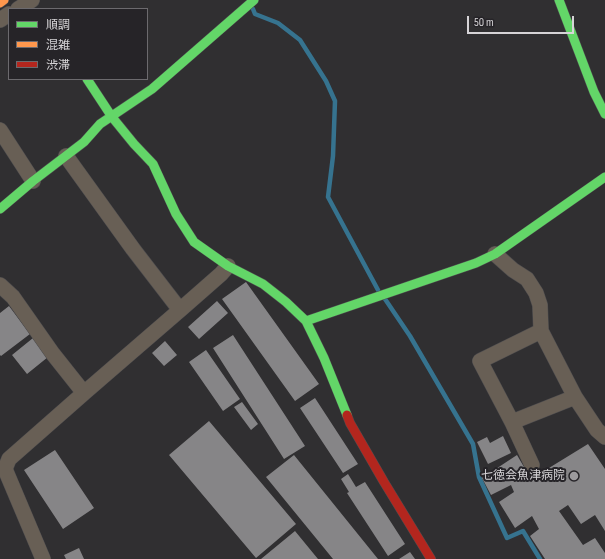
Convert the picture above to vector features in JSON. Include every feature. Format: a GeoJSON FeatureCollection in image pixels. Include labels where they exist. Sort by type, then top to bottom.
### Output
{"type":"FeatureCollection","features":[{"type":"Feature","properties":{"kind":"main road"},"geometry":{"type":"LineString","coordinates":[[0,3],[4,0]]}},
{"type":"Feature","properties":{"kind":"main road"},"geometry":{"type":"LineString","coordinates":[[0,209],[33,181],[84,142],[100,124],[152,89],[254,0]]}},
{"type":"Feature","properties":{"kind":"main road"},"geometry":{"type":"LineString","coordinates":[[560,0],[594,92],[605,114]]}},
{"type":"Feature","properties":{"kind":"main road"},"geometry":{"type":"LineString","coordinates":[[88,80],[112,117],[153,164],[176,214],[194,242],[228,266],[263,284],[286,302],[306,321],[324,358],[350,423],[431,559]]}},
{"type":"Feature","properties":{"kind":"main road"},"geometry":{"type":"LineString","coordinates":[[306,321],[476,263],[495,254],[605,177]]}},
{"type":"Feature","properties":{"kind":"street"},"geometry":{"type":"LineString","coordinates":[[20,8],[33,3]]}},
{"type":"Feature","properties":{"kind":"street"},"geometry":{"type":"LineString","coordinates":[[0,130],[33,181]]}},
{"type":"Feature","properties":{"kind":"street"},"geometry":{"type":"LineString","coordinates":[[66,156],[133,249],[180,310]]}},
{"type":"Feature","properties":{"kind":"street"},"geometry":{"type":"LineString","coordinates":[[495,254],[512,270],[527,279],[536,293],[540,305],[541,331],[575,397],[597,430],[605,437]]}},
{"type":"Feature","properties":{"kind":"street"},"geometry":{"type":"LineString","coordinates":[[43,559],[5,469],[9,459],[221,274],[228,266]]}},
{"type":"Feature","properties":{"kind":"street"},"geometry":{"type":"LineString","coordinates":[[0,285],[13,297],[53,354],[84,393]]}},
{"type":"Feature","properties":{"kind":"street"},"geometry":{"type":"LineString","coordinates":[[532,465],[512,422],[480,361],[541,331]]}},
{"type":"Feature","properties":{"kind":"street"},"geometry":{"type":"LineString","coordinates":[[512,422],[575,397]]}},
{"type":"Feature","properties":{"kind":"building"},"geometry":{"type":"Polygon","coordinates":[[[246,282],[319,384],[295,401],[222,299],[246,282]]]}},
{"type":"Feature","properties":{"kind":"building"},"geometry":{"type":"Polygon","coordinates":[[[217,301],[228,313],[199,339],[188,327],[217,301]]]}},
{"type":"Feature","properties":{"kind":"building"},"geometry":{"type":"Polygon","coordinates":[[[9,306],[30,334],[1,356],[0,313],[9,306]]]}},
{"type":"Feature","properties":{"kind":"building"},"geometry":{"type":"Polygon","coordinates":[[[233,335],[305,446],[284,459],[213,348],[233,335]]]}},
{"type":"Feature","properties":{"kind":"building"},"geometry":{"type":"Polygon","coordinates":[[[33,338],[48,357],[27,374],[12,355],[33,338]]]}},
{"type":"Feature","properties":{"kind":"building"},"geometry":{"type":"Polygon","coordinates":[[[165,341],[177,355],[164,366],[152,353],[165,341]]]}},
{"type":"Feature","properties":{"kind":"building"},"geometry":{"type":"Polygon","coordinates":[[[206,350],[240,399],[223,411],[189,362],[206,350]]]}},
{"type":"Feature","properties":{"kind":"building"},"geometry":{"type":"Polygon","coordinates":[[[315,398],[358,464],[343,473],[300,408],[315,398]]]}},
{"type":"Feature","properties":{"kind":"building"},"geometry":{"type":"Polygon","coordinates":[[[242,402],[258,424],[251,430],[234,407],[242,402]]]}},
{"type":"Feature","properties":{"kind":"building"},"geometry":{"type":"Polygon","coordinates":[[[209,421],[296,524],[256,558],[169,455],[209,421]]]}},
{"type":"Feature","properties":{"kind":"building"},"geometry":{"type":"Polygon","coordinates":[[[503,436],[511,453],[488,464],[477,442],[487,437],[490,443],[503,436]]]}},
{"type":"Feature","properties":{"kind":"building"},"geometry":{"type":"Polygon","coordinates":[[[588,444],[605,469],[605,531],[595,515],[581,524],[568,505],[559,511],[583,545],[595,538],[605,553],[605,559],[545,559],[530,536],[539,529],[532,516],[515,528],[499,502],[514,492],[511,485],[491,495],[482,478],[517,455],[531,479],[588,444]]]}},
{"type":"Feature","properties":{"kind":"building"},"geometry":{"type":"Polygon","coordinates":[[[55,450],[94,508],[63,529],[24,470],[55,450]]]}},
{"type":"Feature","properties":{"kind":"building"},"geometry":{"type":"Polygon","coordinates":[[[294,455],[378,559],[333,559],[266,477],[294,455]]]}},
{"type":"Feature","properties":{"kind":"building"},"geometry":{"type":"Polygon","coordinates":[[[348,474],[356,487],[365,482],[405,544],[388,556],[347,493],[349,492],[341,479],[348,474]]]}},
{"type":"Feature","properties":{"kind":"building"},"geometry":{"type":"Polygon","coordinates":[[[295,531],[318,559],[261,559],[295,531]]]}},
{"type":"Feature","properties":{"kind":"building"},"geometry":{"type":"Polygon","coordinates":[[[79,548],[84,559],[66,559],[64,555],[79,548]]]}},
{"type":"Feature","properties":{"kind":"building"},"geometry":{"type":"Polygon","coordinates":[[[410,552],[415,559],[399,559],[410,552]]]}},
{"type":"Feature","properties":{"kind":"waterway"},"geometry":{"type":"LineString","coordinates":[[253,9],[255,14],[278,23],[300,40],[326,81],[335,101],[333,156],[328,197],[378,290]]}},
{"type":"Feature","properties":{"kind":"waterway"},"geometry":{"type":"LineString","coordinates":[[385,299],[410,336],[473,444],[479,477],[507,538],[523,531],[540,559]]}},
{"type":"Feature","properties":{"kind":"traffic: fast"},"geometry":{"type":"LineString","coordinates":[[0,209],[33,181],[84,142],[100,124],[152,89],[254,0]]}},
{"type":"Feature","properties":{"kind":"traffic: fast"},"geometry":{"type":"LineString","coordinates":[[559,0],[594,92],[605,114]]}},
{"type":"Feature","properties":{"kind":"traffic: fast"},"geometry":{"type":"LineString","coordinates":[[88,80],[112,117],[153,164],[176,214],[194,242],[228,266],[263,284],[286,302],[306,321],[324,358],[347,415]]}},
{"type":"Feature","properties":{"kind":"traffic: fast"},"geometry":{"type":"LineString","coordinates":[[306,321],[476,263],[495,254],[605,177]]}},
{"type":"Feature","properties":{"kind":"traffic: slow"},"geometry":{"type":"LineString","coordinates":[[0,3],[4,0]]}},
{"type":"Feature","properties":{"kind":"traffic: jam"},"geometry":{"type":"LineString","coordinates":[[347,415],[350,423],[384,482],[431,559]]}},
{"type":"Feature","properties":{"kind":"place","name":"七徳会魚津病院"},"geometry":{"type":"Point","coordinates":[574,476]}}]}
